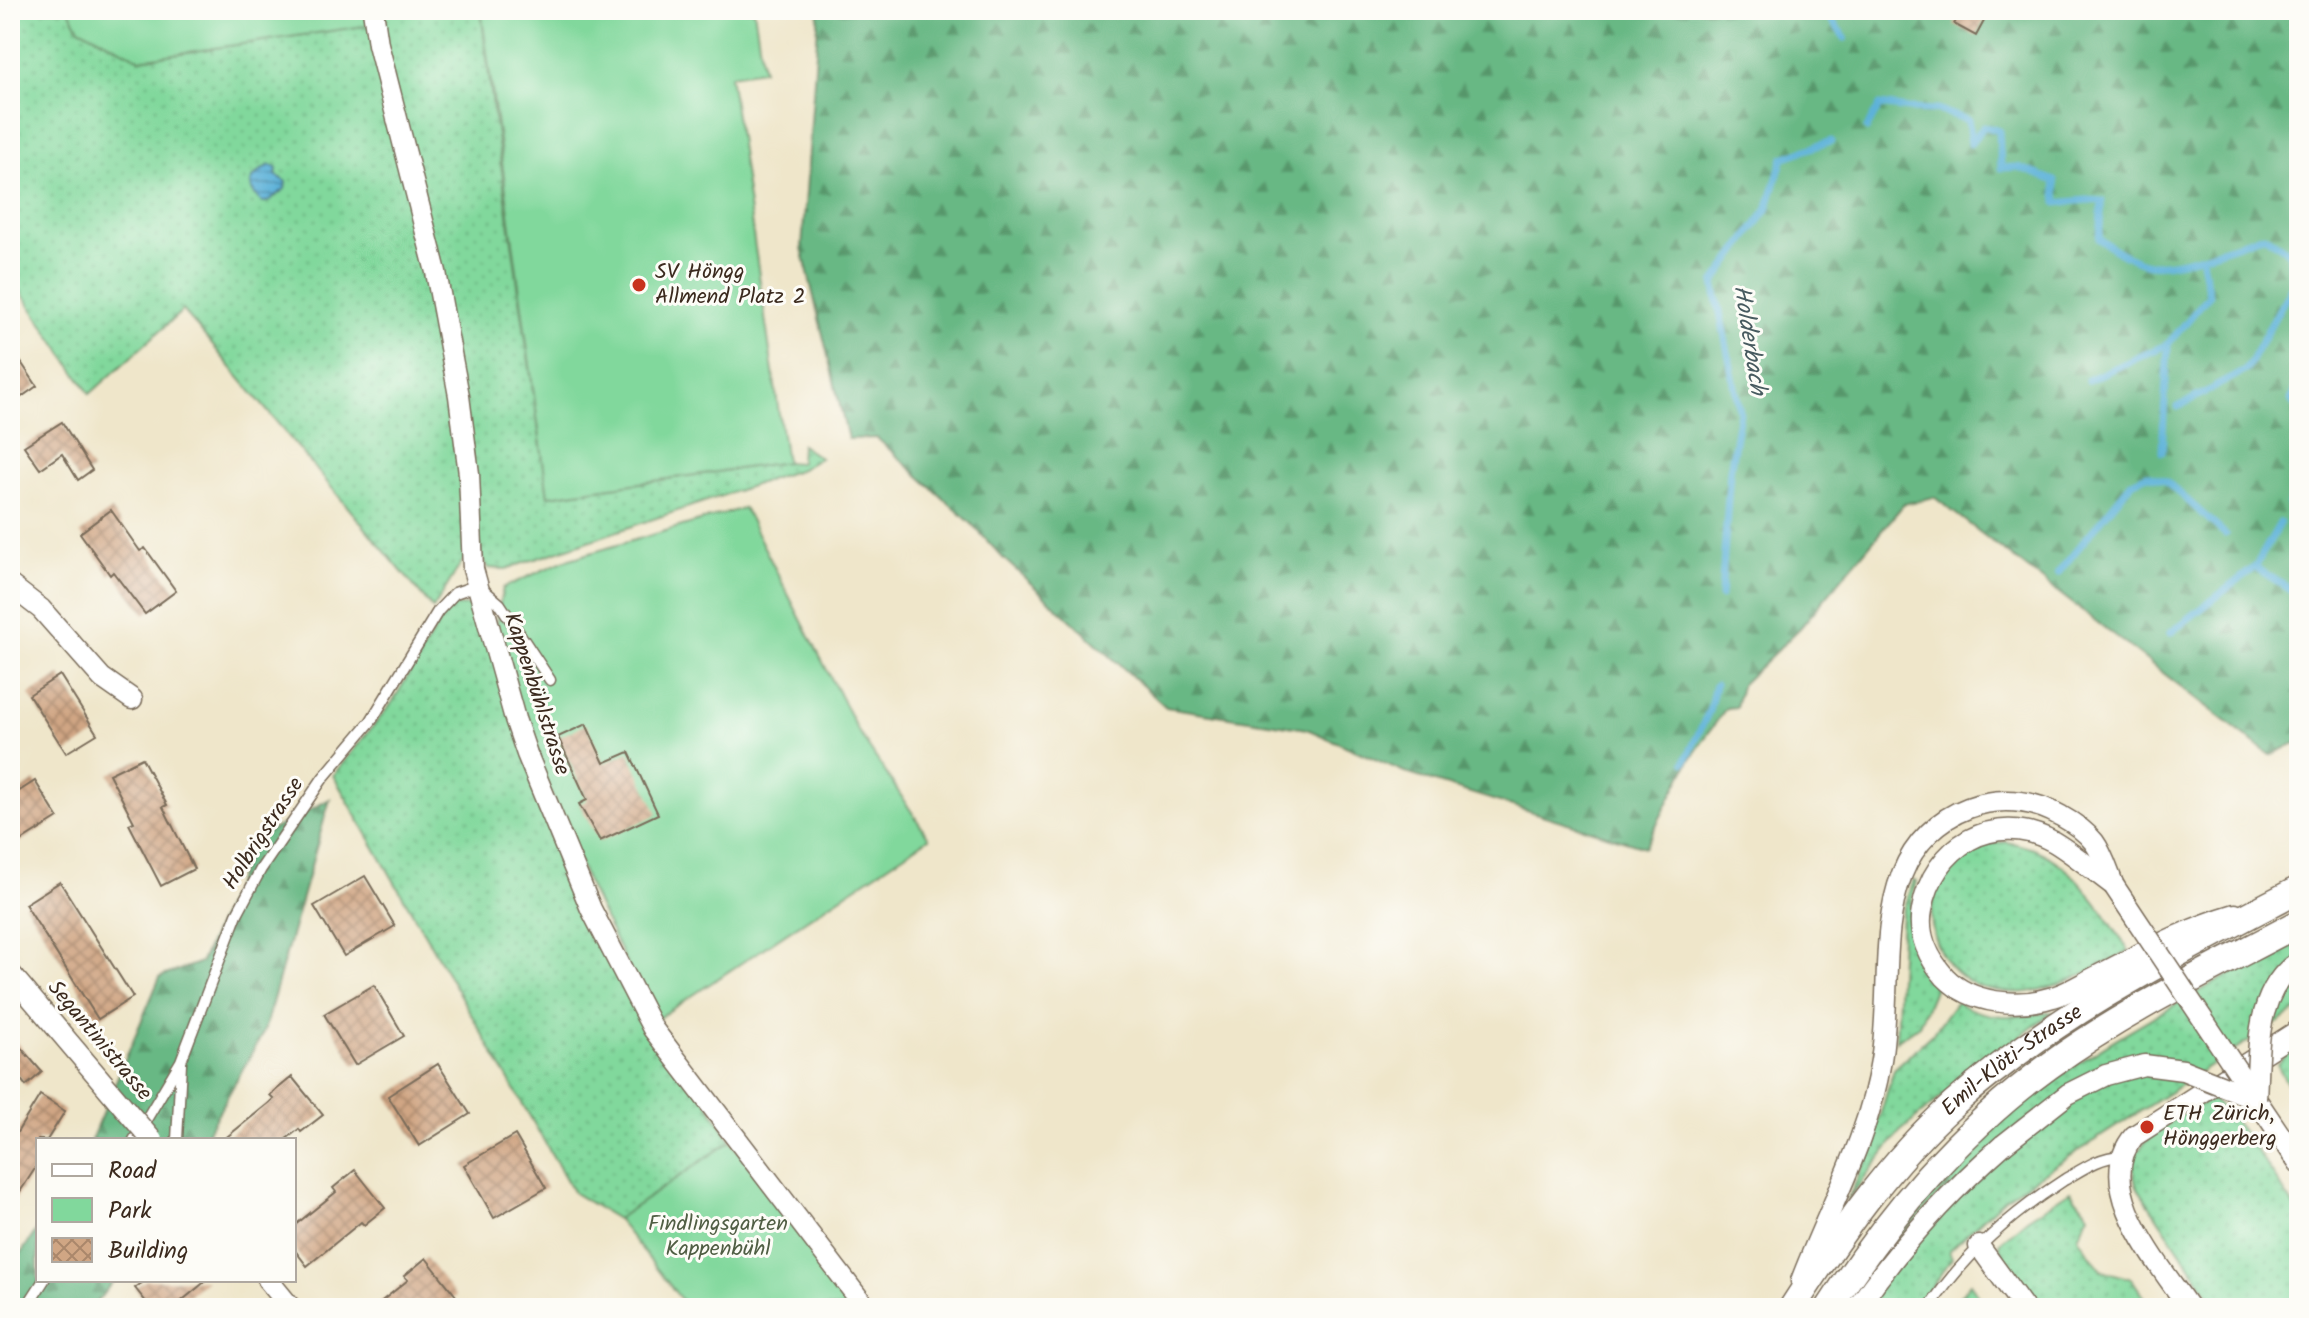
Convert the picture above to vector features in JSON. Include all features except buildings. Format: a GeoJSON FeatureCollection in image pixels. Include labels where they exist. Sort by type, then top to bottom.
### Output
{"type":"FeatureCollection","features":[{"type":"Feature","properties":{"kind":"street","name":"Kappenbühlstrasse"},"geometry":{"type":"LineString","coordinates":[[373,10],[378,44],[436,272],[456,380],[469,474],[473,569],[527,754],[620,970],[662,1041],[866,1308]]}},
{"type":"Feature","properties":{"kind":"street"},"geometry":{"type":"LineString","coordinates":[[10,585],[41,609],[102,678],[132,699]]}},
{"type":"Feature","properties":{"kind":"street"},"geometry":{"type":"LineString","coordinates":[[1791,1308],[1814,1248],[1853,1164],[1873,1100],[1882,1059],[1892,909],[1902,873],[1929,831],[1948,815],[1973,805],[2023,802],[2049,809],[2071,822],[2094,842],[2114,886],[2292,1150]]}},
{"type":"Feature","properties":{"kind":"street"},"geometry":{"type":"LineString","coordinates":[[2114,886],[2052,841],[2021,832],[1993,829],[1964,841],[1942,861],[1928,887],[1921,913],[1923,940],[1934,965],[1950,982],[1971,996],[2007,1003],[2053,997],[2205,922],[2270,904]]}},
{"type":"Feature","properties":{"kind":"street","name":"Emil-Klöti-Strasse"},"geometry":{"type":"LineString","coordinates":[[1791,1308],[1836,1240],[1885,1177],[1953,1105],[2025,1047],[2097,998],[2299,889]]}},
{"type":"Feature","properties":{"kind":"street","name":"Emil-Klöti-Strasse"},"geometry":{"type":"LineString","coordinates":[[1829,1308],[1868,1248],[1938,1163],[1970,1131],[2049,1066],[2107,1027],[2299,923]]}},
{"type":"Feature","properties":{"kind":"street"},"geometry":{"type":"LineString","coordinates":[[2256,1099],[2260,1029],[2267,1002],[2277,983],[2299,961]]}},
{"type":"Feature","properties":{"kind":"street","name":"Segantinistrasse"},"geometry":{"type":"LineString","coordinates":[[10,973],[150,1138]]}},
{"type":"Feature","properties":{"kind":"street"},"geometry":{"type":"LineString","coordinates":[[2189,1308],[2135,1226],[2121,1190],[2121,1156],[2134,1136],[2299,1030]]}},
{"type":"Feature","properties":{"kind":"street"},"geometry":{"type":"LineString","coordinates":[[1857,1308],[1909,1237],[1939,1204],[2003,1145],[2068,1094],[2106,1075],[2144,1065],[2183,1070],[2256,1099]]}},
{"type":"Feature","properties":{"kind":"street"},"geometry":{"type":"LineString","coordinates":[[1979,1246],[2024,1308]]}},
{"type":"Feature","properties":{"kind":"street"},"geometry":{"type":"LineString","coordinates":[[270,1282],[291,1308]]}},
{"type":"Feature","properties":{"kind":"lane"},"geometry":{"type":"LineString","coordinates":[[478,585],[500,604],[550,680]]}},
{"type":"Feature","properties":{"kind":"lane","name":"Holbrigstrasse"},"geometry":{"type":"LineString","coordinates":[[135,1138],[181,1061],[237,914],[261,869],[323,778],[371,721],[438,611],[455,593],[478,585]]}},
{"type":"Feature","properties":{"kind":"lane"},"geometry":{"type":"LineString","coordinates":[[177,1138],[181,1061]]}},
{"type":"Feature","properties":{"kind":"lane"},"geometry":{"type":"LineString","coordinates":[[2240,1068],[2292,1150]]}},
{"type":"Feature","properties":{"kind":"lane"},"geometry":{"type":"LineString","coordinates":[[1929,1308],[1951,1276],[2022,1207],[2106,1157],[2121,1156]]}},
{"type":"Feature","properties":{"kind":"lane"},"geometry":{"type":"LineString","coordinates":[[26,1308],[43,1282]]}},
{"type":"Feature","properties":{"kind":"green space"},"geometry":{"type":"Polygon","coordinates":[[[10,10],[69,10],[79,28],[140,59],[371,25],[455,398],[465,557],[433,609],[183,310],[90,394],[10,276],[10,10]]]}},
{"type":"Feature","properties":{"kind":"green space"},"geometry":{"type":"Polygon","coordinates":[[[69,10],[366,10],[371,25],[140,59],[79,28],[69,10]]]}},
{"type":"Feature","properties":{"kind":"green space"},"geometry":{"type":"Polygon","coordinates":[[[382,10],[481,10],[548,496],[786,462],[800,463],[801,445],[820,458],[801,469],[506,569],[488,568],[481,555],[384,37],[382,10]]]}},
{"type":"Feature","properties":{"kind":"green space","name":"SV Höngg Allmend Platz 2"},"geometry":{"type":"Polygon","coordinates":[[[481,10],[754,10],[763,70],[730,75],[786,462],[548,496],[481,10]]]}},
{"type":"Feature","properties":{"kind":"green space"},"geometry":{"type":"Polygon","coordinates":[[[819,10],[2299,10],[2299,742],[2270,755],[1934,497],[1904,504],[1800,628],[1741,685],[1736,707],[1726,708],[1690,760],[1645,847],[1409,774],[1307,729],[1166,707],[877,438],[848,439],[802,248],[819,10]]]}},
{"type":"Feature","properties":{"kind":"green space"},"geometry":{"type":"Polygon","coordinates":[[[744,508],[858,731],[929,838],[654,1021],[587,882],[526,732],[495,628],[503,588],[563,561],[744,508]]]}},
{"type":"Feature","properties":{"kind":"green space"},"geometry":{"type":"Polygon","coordinates":[[[457,606],[469,606],[479,612],[571,880],[731,1141],[617,1219],[574,1193],[333,775],[392,703],[446,611],[457,606]]]}},
{"type":"Feature","properties":{"kind":"green space"},"geometry":{"type":"Polygon","coordinates":[[[330,799],[264,1031],[204,1138],[92,1138],[160,977],[201,962],[255,839],[330,799]]]}},
{"type":"Feature","properties":{"kind":"green space"},"geometry":{"type":"Polygon","coordinates":[[[2006,842],[2028,847],[2064,868],[2093,898],[2129,951],[2067,981],[2028,992],[1989,989],[1968,981],[1954,971],[1936,943],[1932,927],[1935,895],[1941,880],[1974,850],[2006,842]]]}},
{"type":"Feature","properties":{"kind":"green space"},"geometry":{"type":"Polygon","coordinates":[[[1913,880],[1916,881],[1911,902],[1914,949],[1936,985],[1919,1025],[1896,1041],[1902,913],[1913,880]]]}},
{"type":"Feature","properties":{"kind":"green space"},"geometry":{"type":"Polygon","coordinates":[[[2299,938],[2299,1009],[2005,1198],[1949,1251],[1952,1258],[1916,1308],[1866,1308],[1956,1175],[1896,1243],[1891,1238],[1950,1169],[2009,1115],[2087,1057],[2299,938]]]}},
{"type":"Feature","properties":{"kind":"green space"},"geometry":{"type":"Polygon","coordinates":[[[1956,1002],[1991,1015],[2053,1012],[1959,1082],[1901,1131],[1847,1201],[1867,1159],[1894,1069],[1934,1032],[1956,1002]]]}},
{"type":"Feature","properties":{"kind":"green space"},"geometry":{"type":"Polygon","coordinates":[[[2299,1042],[2299,1107],[2277,1064],[2299,1042]]]}},
{"type":"Feature","properties":{"kind":"green space"},"geometry":{"type":"Polygon","coordinates":[[[2212,1099],[2253,1145],[2299,1214],[2299,1308],[2218,1308],[2136,1185],[2134,1159],[2146,1142],[2180,1116],[2212,1099]]]}},
{"type":"Feature","properties":{"kind":"green space","name":"Findlingsgarten Kappenbühl"},"geometry":{"type":"Polygon","coordinates":[[[731,1141],[858,1308],[688,1308],[617,1219],[731,1141]]]}},
{"type":"Feature","properties":{"kind":"green space"},"geometry":{"type":"Polygon","coordinates":[[[2070,1191],[2089,1214],[2078,1237],[2101,1270],[2132,1279],[2151,1308],[2037,1308],[2001,1253],[1999,1243],[2027,1219],[2070,1191]]]}},
{"type":"Feature","properties":{"kind":"green space"},"geometry":{"type":"Polygon","coordinates":[[[36,1231],[36,1282],[112,1282],[92,1308],[10,1308],[10,1270],[36,1231]]]}},
{"type":"Feature","properties":{"kind":"green space"},"geometry":{"type":"Polygon","coordinates":[[[1970,1283],[1987,1308],[1951,1308],[1970,1283]]]}},
{"type":"Feature","properties":{"kind":"water"},"geometry":{"type":"Polygon","coordinates":[[[270,165],[277,168],[276,175],[286,182],[285,189],[267,202],[262,202],[252,191],[251,181],[270,165]]]}},
{"type":"Feature","properties":{"kind":"waterway"},"geometry":{"type":"LineString","coordinates":[[1824,10],[1845,38]]}},
{"type":"Feature","properties":{"kind":"waterway","name":"Holderbach"},"geometry":{"type":"LineString","coordinates":[[1867,128],[1880,105],[1937,110],[1968,120],[1971,143],[1984,126],[1999,131],[2001,168],[2018,167],[2055,181],[2057,203],[2102,201],[2099,239],[2123,254],[2149,264],[2175,263],[2264,235],[2290,253],[2299,250]]}},
{"type":"Feature","properties":{"kind":"waterway","name":"Holderbach"},"geometry":{"type":"LineString","coordinates":[[1721,596],[1730,471],[1740,412],[1714,283],[1767,210],[1783,158],[1831,141]]}},
{"type":"Feature","properties":{"kind":"waterway"},"geometry":{"type":"LineString","coordinates":[[2178,407],[2246,370],[2293,284],[2290,253]]}},
{"type":"Feature","properties":{"kind":"waterway"},"geometry":{"type":"LineString","coordinates":[[2162,452],[2168,344],[2209,295],[2201,256]]}},
{"type":"Feature","properties":{"kind":"waterway"},"geometry":{"type":"LineString","coordinates":[[2088,380],[2168,344]]}},
{"type":"Feature","properties":{"kind":"waterway"},"geometry":{"type":"LineString","coordinates":[[2299,380],[2291,400],[2299,411]]}},
{"type":"Feature","properties":{"kind":"waterway"},"geometry":{"type":"LineString","coordinates":[[2058,573],[2132,482],[2147,475],[2166,481],[2225,534]]}},
{"type":"Feature","properties":{"kind":"waterway"},"geometry":{"type":"LineString","coordinates":[[2289,505],[2299,486]]}},
{"type":"Feature","properties":{"kind":"waterway"},"geometry":{"type":"LineString","coordinates":[[2170,633],[2255,567],[2280,523]]}},
{"type":"Feature","properties":{"kind":"waterway"},"geometry":{"type":"LineString","coordinates":[[2255,567],[2299,595]]}},
{"type":"Feature","properties":{"kind":"waterway","name":"Holderbach"},"geometry":{"type":"LineString","coordinates":[[1685,762],[1709,711],[1715,685]]}},
{"type":"Feature","properties":{"kind":"place","name":"SV Höngg Allmend Platz 2"},"geometry":{"type":"Point","coordinates":[639,285]}},
{"type":"Feature","properties":{"kind":"place","name":"ETH Zürich, Hönggerberg"},"geometry":{"type":"Point","coordinates":[2147,1127]}}]}
